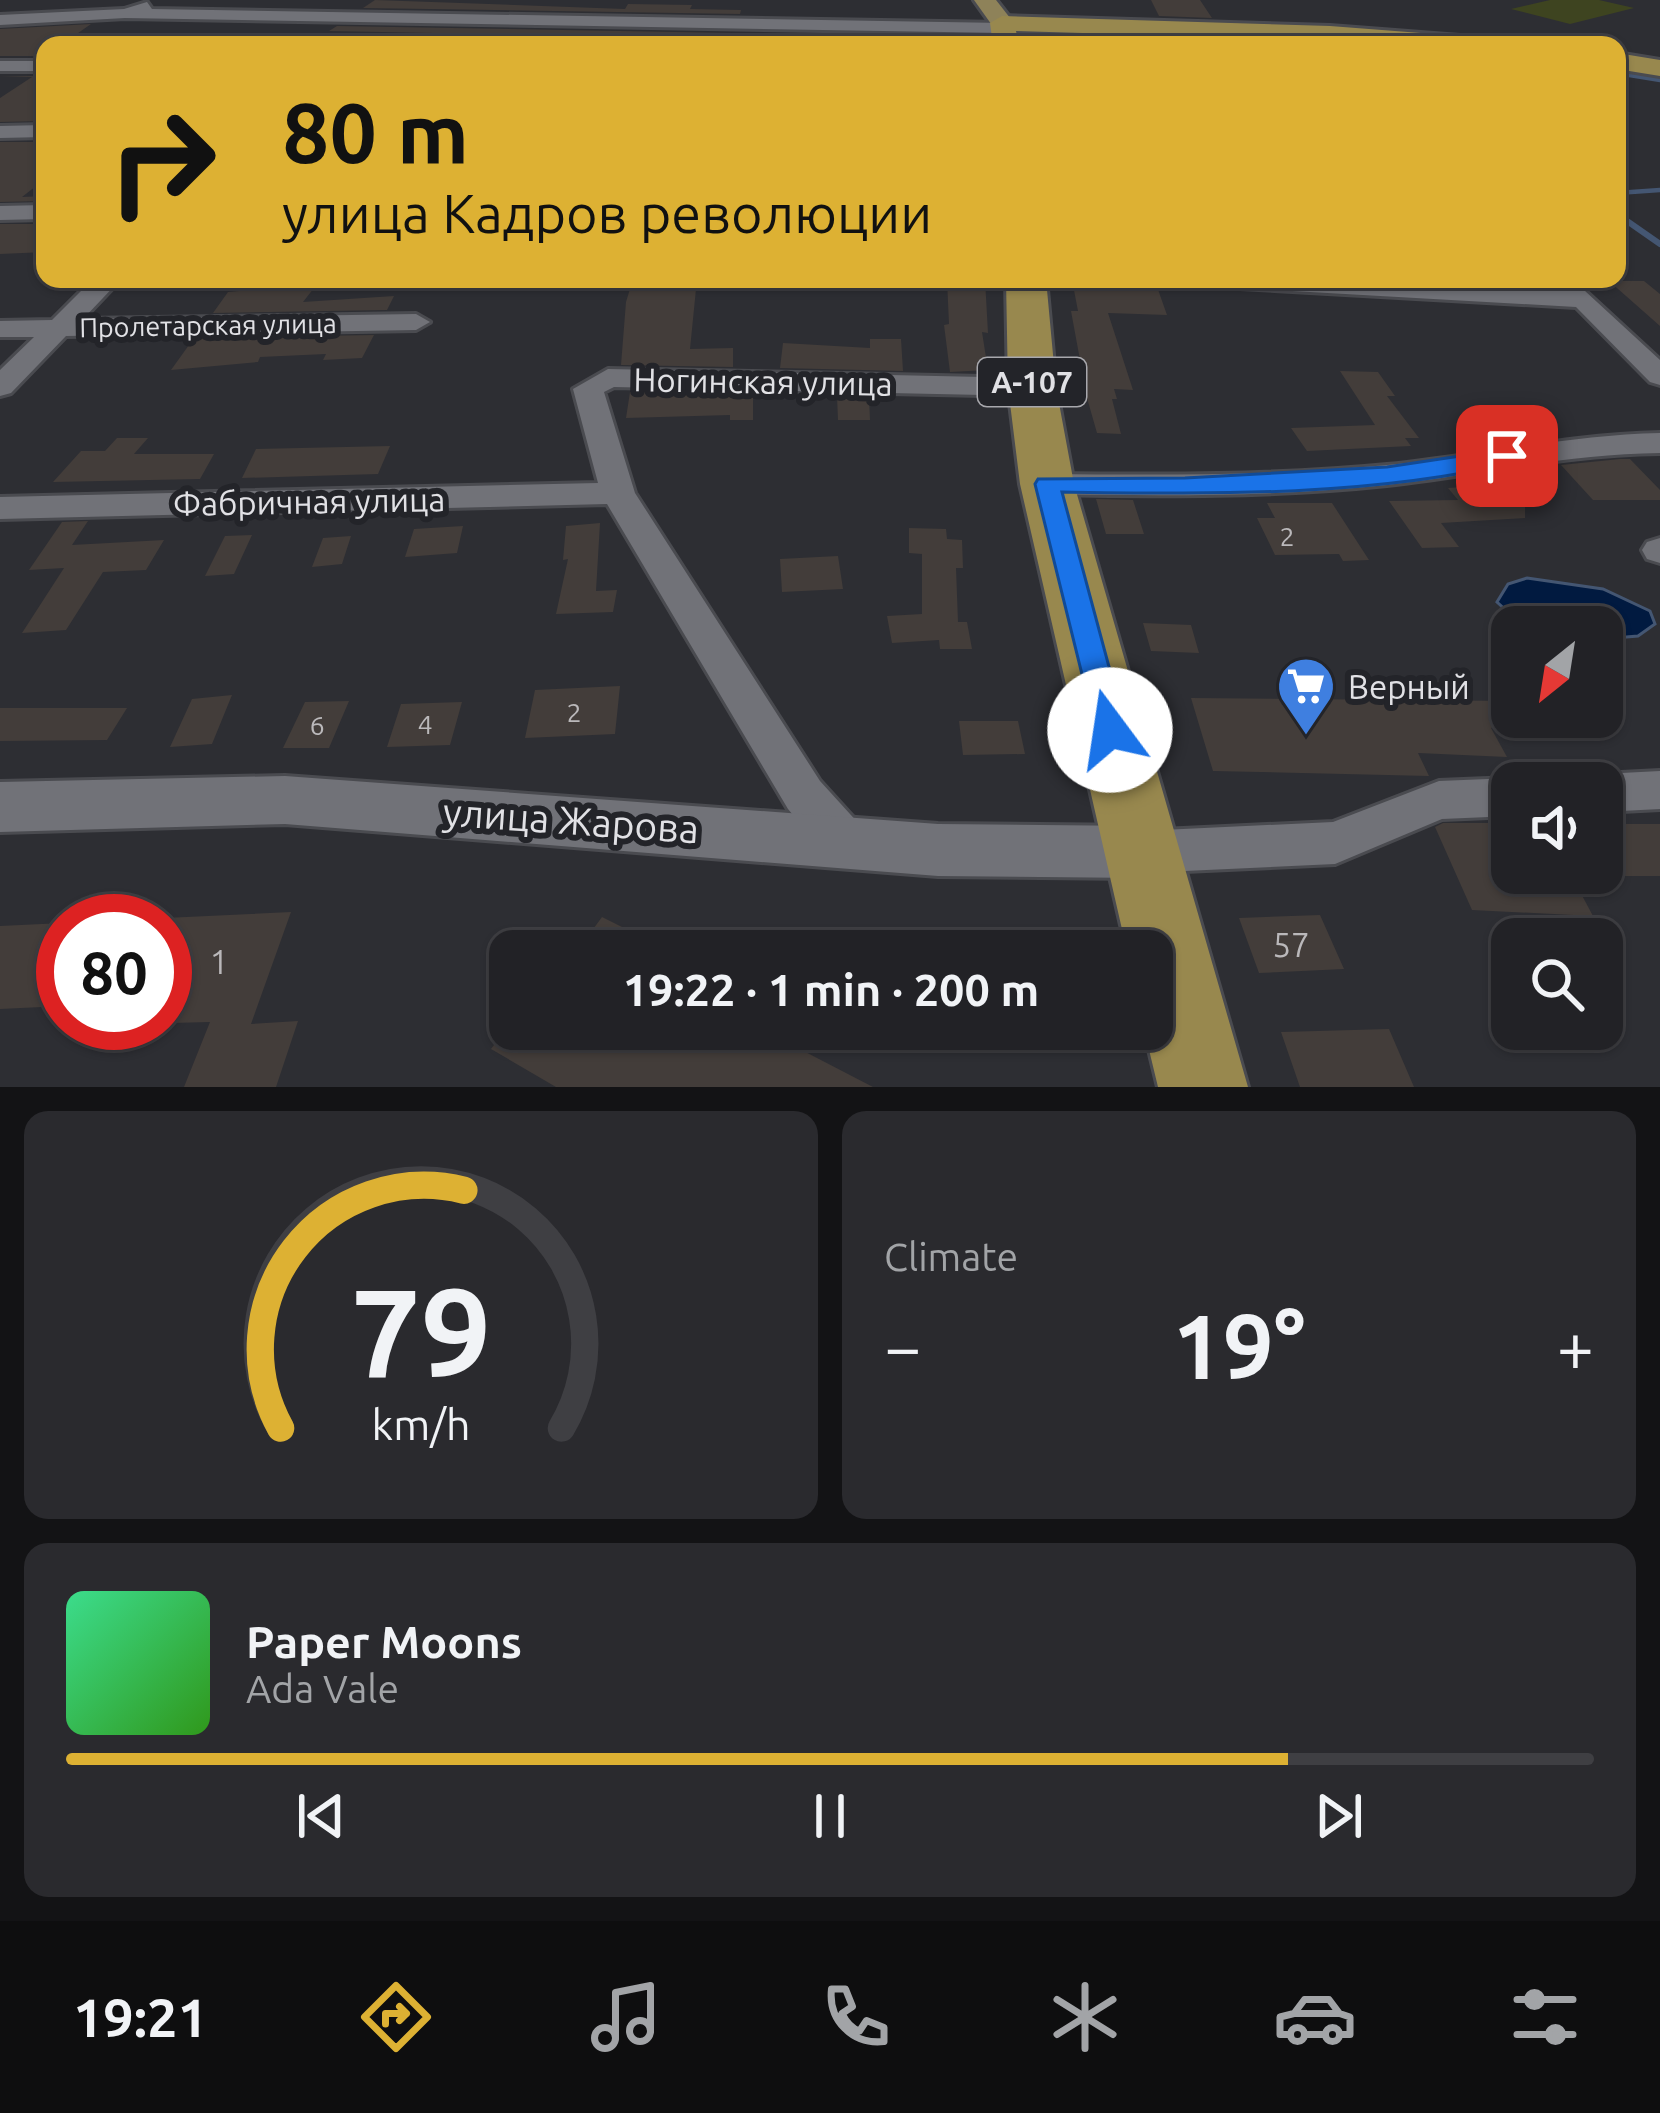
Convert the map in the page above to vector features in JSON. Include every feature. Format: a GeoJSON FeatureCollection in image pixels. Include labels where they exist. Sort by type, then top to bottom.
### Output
{"type":"FeatureCollection","features":[{"type":"Feature","properties":{"kind":"highway"},"geometry":{"type":"LineString","coordinates":[[1003,32],[1356,36]]}},
{"type":"Feature","properties":{"kind":"highway"},"geometry":{"type":"LineString","coordinates":[[1626,62],[1660,68]]}},
{"type":"Feature","properties":{"kind":"highway","name":"А-107"},"geometry":{"type":"LineString","coordinates":[[1027,288],[1032,386],[1047,484],[1203,1087]]}},
{"type":"Feature","properties":{"kind":"main road"},"geometry":{"type":"LineString","coordinates":[[985,0],[1003,32]]}},
{"type":"Feature","properties":{"kind":"street"},"geometry":{"type":"LineString","coordinates":[[124,13],[167,0]]}},
{"type":"Feature","properties":{"kind":"street"},"geometry":{"type":"LineString","coordinates":[[250,6],[274,33]]}},
{"type":"Feature","properties":{"kind":"street"},"geometry":{"type":"LineString","coordinates":[[0,20],[250,6],[1003,32]]}},
{"type":"Feature","properties":{"kind":"street"},"geometry":{"type":"LineString","coordinates":[[0,42],[38,20]]}},
{"type":"Feature","properties":{"kind":"street"},"geometry":{"type":"LineString","coordinates":[[0,66],[36,66]]}},
{"type":"Feature","properties":{"kind":"street"},"geometry":{"type":"LineString","coordinates":[[0,132],[36,131]]}},
{"type":"Feature","properties":{"kind":"street"},"geometry":{"type":"LineString","coordinates":[[0,213],[36,212]]}},
{"type":"Feature","properties":{"kind":"street"},"geometry":{"type":"LineString","coordinates":[[0,387],[99,288]]}},
{"type":"Feature","properties":{"kind":"street"},"geometry":{"type":"LineString","coordinates":[[1377,288],[1584,300]]}},
{"type":"Feature","properties":{"kind":"street"},"geometry":{"type":"LineString","coordinates":[[1571,288],[1660,376]]}},
{"type":"Feature","properties":{"kind":"street","name":"Пролетарская улица"},"geometry":{"type":"LineString","coordinates":[[0,329],[416,322]]}},
{"type":"Feature","properties":{"kind":"street","name":"Ногинская улица"},"geometry":{"type":"LineString","coordinates":[[843,840],[803,795],[618,493],[588,389],[608,378],[1032,386]]}},
{"type":"Feature","properties":{"kind":"street"},"geometry":{"type":"LineString","coordinates":[[1047,484],[1185,486],[1387,475],[1587,444],[1660,443]]}},
{"type":"Feature","properties":{"kind":"street","name":"Фабричная улица"},"geometry":{"type":"LineString","coordinates":[[0,508],[618,493]]}},
{"type":"Feature","properties":{"kind":"street"},"geometry":{"type":"LineString","coordinates":[[1623,792],[1660,790]]}},
{"type":"Feature","properties":{"kind":"street"},"geometry":{"type":"LineString","coordinates":[[1141,852],[1335,844],[1438,800],[1491,798]]}},
{"type":"Feature","properties":{"kind":"street","name":"улица Жарова"},"geometry":{"type":"LineString","coordinates":[[0,807],[285,800],[938,850],[1141,852]]}},
{"type":"Feature","properties":{"kind":"green space"},"geometry":{"type":"Polygon","coordinates":[[[1550,0],[1599,0],[1634,8],[1570,24],[1511,9],[1550,0]]]}},
{"type":"Feature","properties":{"kind":"water"},"geometry":{"type":"Polygon","coordinates":[[[1527,578],[1603,589],[1650,611],[1655,624],[1638,636],[1623,637],[1623,606],[1501,606],[1497,602],[1508,584],[1527,578]]]}},
{"type":"Feature","properties":{"kind":"building"},"geometry":{"type":"Polygon","coordinates":[[[375,0],[625,9],[628,4],[692,5],[690,9],[741,10],[740,14],[363,8],[375,0]]]}},
{"type":"Feature","properties":{"kind":"building"},"geometry":{"type":"Polygon","coordinates":[[[1151,0],[1200,0],[1212,18],[1159,16],[1151,0]]]}},
{"type":"Feature","properties":{"kind":"building"},"geometry":{"type":"Polygon","coordinates":[[[91,24],[74,36],[36,36],[36,56],[0,56],[0,29],[91,24]]]}},
{"type":"Feature","properties":{"kind":"building"},"geometry":{"type":"Polygon","coordinates":[[[337,26],[733,33],[593,36],[329,31],[337,26]]]}},
{"type":"Feature","properties":{"kind":"building"},"geometry":{"type":"Polygon","coordinates":[[[0,76],[36,76],[36,121],[0,122],[0,98],[32,77],[0,76]]]}},
{"type":"Feature","properties":{"kind":"building"},"geometry":{"type":"Polygon","coordinates":[[[0,142],[36,142],[36,186],[22,197],[36,196],[36,201],[0,202],[0,142]]]}},
{"type":"Feature","properties":{"kind":"building"},"geometry":{"type":"Polygon","coordinates":[[[0,224],[36,224],[36,252],[0,254],[0,224]]]}},
{"type":"Feature","properties":{"kind":"building"},"geometry":{"type":"Polygon","coordinates":[[[1626,281],[1644,281],[1660,294],[1660,326],[1617,288],[1626,288],[1626,281]]]}},
{"type":"Feature","properties":{"kind":"building"},"geometry":{"type":"Polygon","coordinates":[[[314,288],[303,302],[394,296],[387,310],[213,313],[228,292],[314,288]]]}},
{"type":"Feature","properties":{"kind":"building"},"geometry":{"type":"Polygon","coordinates":[[[630,288],[696,288],[690,349],[733,348],[733,367],[621,365],[630,288]]]}},
{"type":"Feature","properties":{"kind":"building"},"geometry":{"type":"Polygon","coordinates":[[[947,288],[986,288],[988,333],[982,332],[988,370],[950,372],[944,325],[949,324],[947,288]]]}},
{"type":"Feature","properties":{"kind":"building"},"geometry":{"type":"Polygon","coordinates":[[[1074,288],[1157,288],[1167,315],[1108,313],[1133,390],[1114,389],[1121,434],[1097,433],[1071,311],[1078,311],[1074,288]]]}},
{"type":"Feature","properties":{"kind":"building"},"geometry":{"type":"Polygon","coordinates":[[[374,335],[362,358],[323,360],[326,354],[260,357],[258,362],[171,370],[194,338],[374,335]]]}},
{"type":"Feature","properties":{"kind":"building"},"geometry":{"type":"Polygon","coordinates":[[[870,339],[901,339],[903,371],[780,368],[783,343],[870,348],[870,339]]]}},
{"type":"Feature","properties":{"kind":"building"},"geometry":{"type":"Polygon","coordinates":[[[1340,371],[1378,372],[1395,396],[1387,396],[1419,438],[1405,438],[1411,446],[1307,451],[1291,428],[1375,425],[1340,371]]]}},
{"type":"Feature","properties":{"kind":"building"},"geometry":{"type":"Polygon","coordinates":[[[630,392],[753,395],[753,420],[730,420],[730,415],[626,418],[630,392]]]}},
{"type":"Feature","properties":{"kind":"building"},"geometry":{"type":"Polygon","coordinates":[[[837,396],[869,397],[870,420],[838,420],[837,396]]]}},
{"type":"Feature","properties":{"kind":"building"},"geometry":{"type":"Polygon","coordinates":[[[117,438],[148,438],[134,454],[214,454],[200,479],[53,482],[81,451],[105,451],[117,438]]]}},
{"type":"Feature","properties":{"kind":"building"},"geometry":{"type":"Polygon","coordinates":[[[390,446],[378,474],[242,478],[256,449],[390,446]]]}},
{"type":"Feature","properties":{"kind":"building"},"geometry":{"type":"Polygon","coordinates":[[[1630,459],[1660,490],[1660,500],[1593,500],[1561,465],[1630,459]]]}},
{"type":"Feature","properties":{"kind":"building"},"geometry":{"type":"Polygon","coordinates":[[[1477,486],[1488,499],[1525,498],[1525,518],[1441,523],[1459,547],[1422,548],[1389,501],[1458,500],[1448,488],[1477,486]]]}},
{"type":"Feature","properties":{"kind":"building"},"geometry":{"type":"Polygon","coordinates":[[[1096,499],[1133,500],[1144,534],[1106,534],[1096,499]]]}},
{"type":"Feature","properties":{"kind":"building"},"geometry":{"type":"Polygon","coordinates":[[[1267,503],[1332,503],[1369,560],[1343,561],[1339,554],[1275,555],[1257,518],[1275,518],[1267,503]]]}},
{"type":"Feature","properties":{"kind":"building"},"geometry":{"type":"Polygon","coordinates":[[[88,521],[72,545],[164,540],[146,570],[103,572],[66,630],[22,633],[64,568],[29,570],[62,522],[88,521]]]}},
{"type":"Feature","properties":{"kind":"building"},"geometry":{"type":"Polygon","coordinates":[[[600,523],[596,591],[617,590],[613,612],[556,614],[568,559],[563,560],[566,526],[600,523]]]}},
{"type":"Feature","properties":{"kind":"building"},"geometry":{"type":"Polygon","coordinates":[[[463,526],[457,553],[405,557],[414,529],[463,526]]]}},
{"type":"Feature","properties":{"kind":"building"},"geometry":{"type":"Polygon","coordinates":[[[909,528],[946,529],[947,539],[962,540],[963,568],[956,568],[958,622],[967,622],[972,649],[940,649],[939,640],[892,643],[887,616],[922,614],[922,554],[909,553],[909,528]]]}},
{"type":"Feature","properties":{"kind":"building"},"geometry":{"type":"Polygon","coordinates":[[[252,535],[234,574],[205,576],[225,536],[252,535]]]}},
{"type":"Feature","properties":{"kind":"building"},"geometry":{"type":"Polygon","coordinates":[[[351,536],[342,564],[312,567],[323,538],[351,536]]]}},
{"type":"Feature","properties":{"kind":"building"},"geometry":{"type":"Polygon","coordinates":[[[838,556],[843,589],[782,592],[780,559],[838,556]]]}},
{"type":"Feature","properties":{"kind":"building"},"geometry":{"type":"Polygon","coordinates":[[[1143,623],[1191,625],[1199,653],[1151,651],[1143,623]]]}},
{"type":"Feature","properties":{"kind":"building"},"geometry":{"type":"Polygon","coordinates":[[[620,686],[615,734],[525,738],[535,690],[620,686]]]}},
{"type":"Feature","properties":{"kind":"building"},"geometry":{"type":"Polygon","coordinates":[[[232,695],[212,744],[170,747],[192,699],[232,695]]]}},
{"type":"Feature","properties":{"kind":"building","name":"Верный"},"geometry":{"type":"Polygon","coordinates":[[[1191,698],[1491,701],[1491,738],[1497,738],[1507,757],[1418,753],[1429,776],[1213,771],[1191,698]]]}},
{"type":"Feature","properties":{"kind":"building"},"geometry":{"type":"Polygon","coordinates":[[[349,701],[329,748],[283,748],[305,702],[349,701]]]}},
{"type":"Feature","properties":{"kind":"building"},"geometry":{"type":"Polygon","coordinates":[[[462,702],[450,745],[387,747],[401,704],[462,702]]]}},
{"type":"Feature","properties":{"kind":"building"},"geometry":{"type":"Polygon","coordinates":[[[0,708],[127,708],[107,740],[0,741],[0,708]]]}},
{"type":"Feature","properties":{"kind":"building"},"geometry":{"type":"Polygon","coordinates":[[[959,721],[1018,721],[1025,754],[963,755],[959,721]]]}},
{"type":"Feature","properties":{"kind":"building"},"geometry":{"type":"Polygon","coordinates":[[[1491,823],[1491,894],[1581,894],[1593,916],[1472,910],[1435,827],[1491,823]]]}},
{"type":"Feature","properties":{"kind":"building"},"geometry":{"type":"Polygon","coordinates":[[[1623,824],[1660,824],[1660,876],[1625,876],[1623,824]]]}},
{"type":"Feature","properties":{"kind":"building"},"geometry":{"type":"Polygon","coordinates":[[[291,912],[251,1024],[298,1021],[276,1087],[184,1087],[210,1022],[192,1022],[192,917],[291,912]]]}},
{"type":"Feature","properties":{"kind":"building"},"geometry":{"type":"Polygon","coordinates":[[[1320,915],[1344,969],[1259,973],[1239,918],[1320,915]]]}},
{"type":"Feature","properties":{"kind":"building"},"geometry":{"type":"Polygon","coordinates":[[[602,917],[628,930],[592,930],[602,917]]]}},
{"type":"Feature","properties":{"kind":"building"},"geometry":{"type":"Polygon","coordinates":[[[36,924],[36,1007],[0,1009],[0,926],[36,924]]]}},
{"type":"Feature","properties":{"kind":"building"},"geometry":{"type":"Polygon","coordinates":[[[1389,1029],[1414,1087],[1300,1087],[1281,1032],[1389,1029]]]}},
{"type":"Feature","properties":{"kind":"building"},"geometry":{"type":"Polygon","coordinates":[[[493,1050],[802,1050],[873,1087],[556,1087],[493,1050]]]}},
{"type":"Feature","properties":{"kind":"waterway"},"geometry":{"type":"LineString","coordinates":[[1626,74],[1660,80]]}},
{"type":"Feature","properties":{"kind":"waterway"},"geometry":{"type":"LineString","coordinates":[[1626,192],[1660,190]]}},
{"type":"Feature","properties":{"kind":"waterway"},"geometry":{"type":"LineString","coordinates":[[1626,220],[1660,244]]}},
{"type":"Feature","properties":{"kind":"place","name":"Верный"},"geometry":{"type":"Point","coordinates":[1306,737]}},
{"type":"Feature","properties":{"kind":"route"},"geometry":{"type":"LineString","coordinates":[[1110,730],[1047,484],[1185,486],[1387,475],[1507,456]]}}]}
